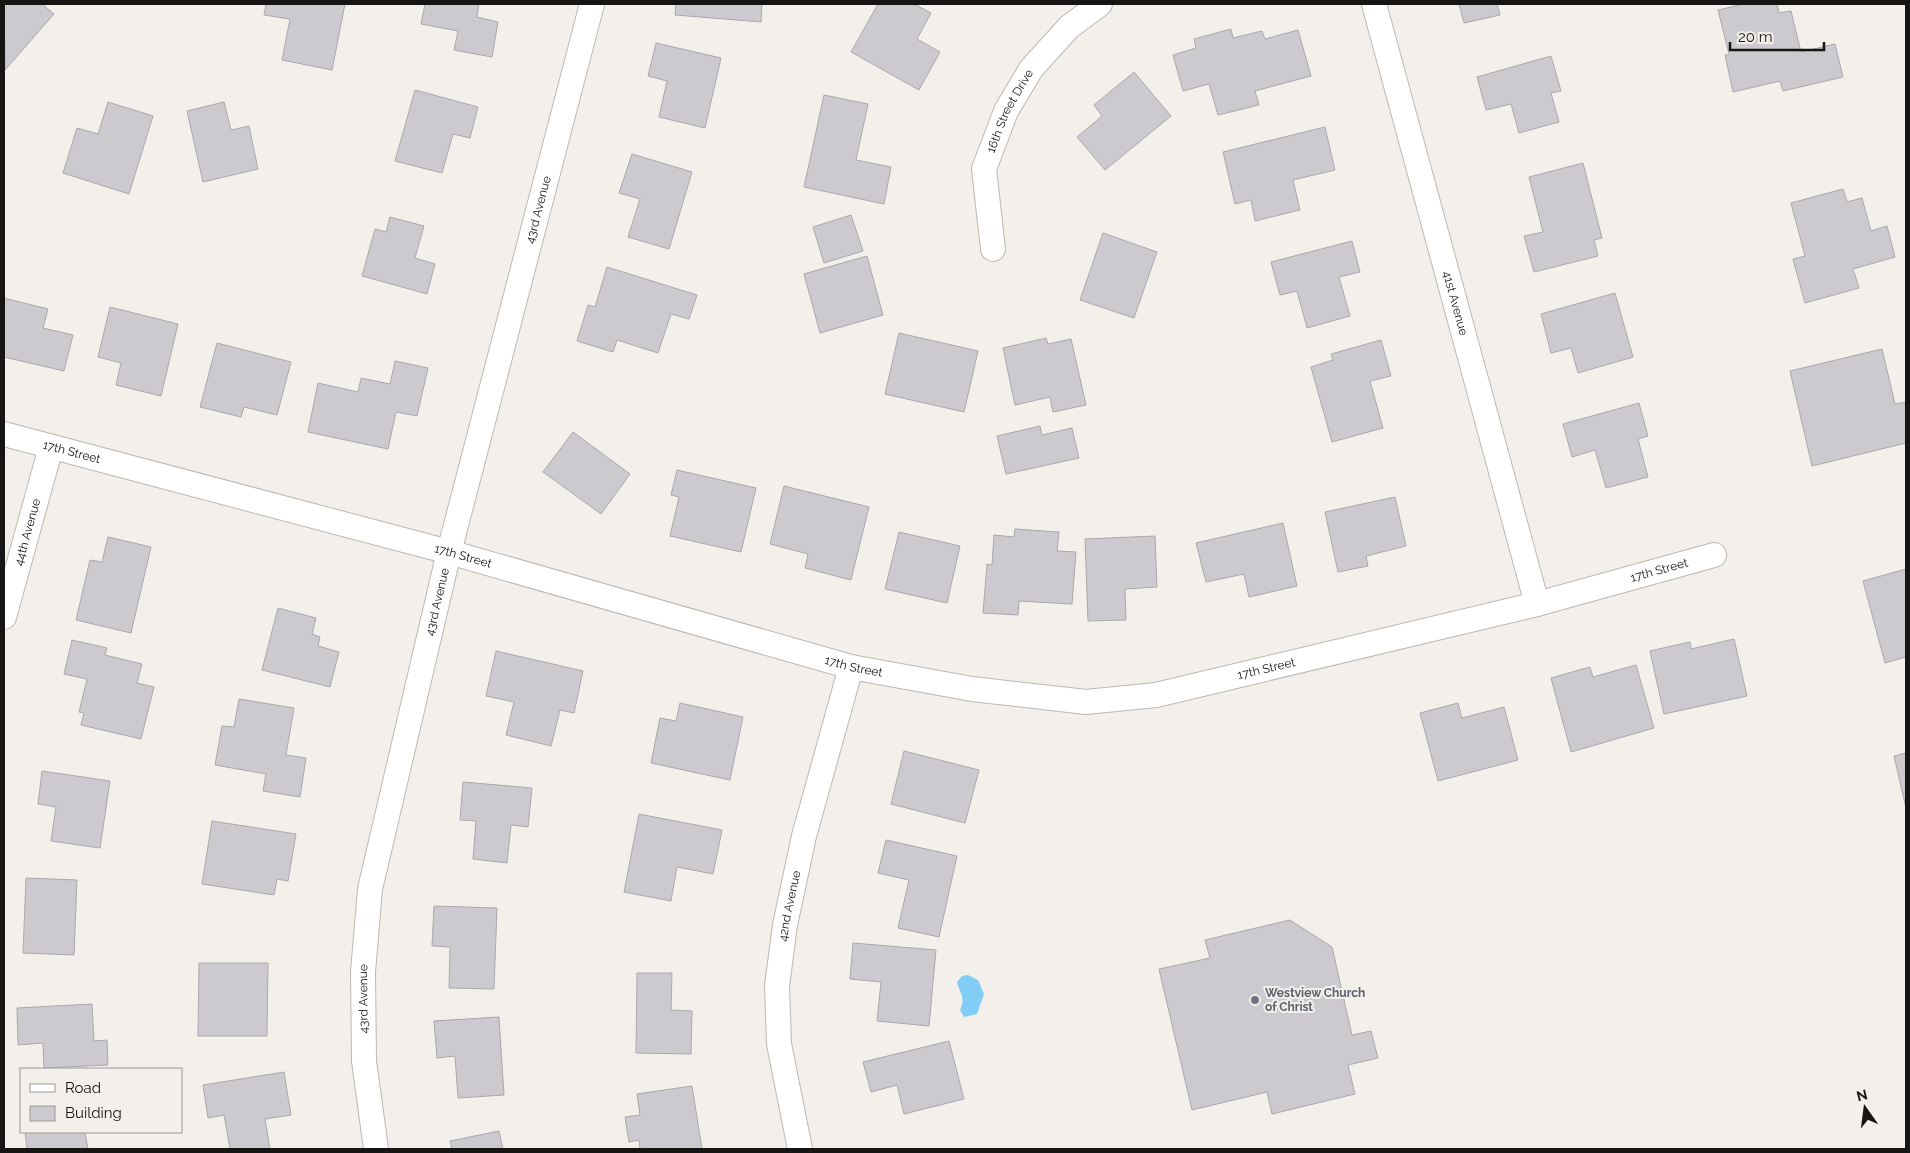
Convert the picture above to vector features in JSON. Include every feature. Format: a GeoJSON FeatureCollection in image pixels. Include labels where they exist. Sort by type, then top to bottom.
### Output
{"type":"FeatureCollection","features":[{"type":"Feature","properties":{"kind":"street","name":"43rd Avenue"},"geometry":{"type":"LineString","coordinates":[[376,1149],[364,1061],[363,972],[370,889],[449,552],[592,4]]}},
{"type":"Feature","properties":{"kind":"street","name":"16th Street Drive"},"geometry":{"type":"LineString","coordinates":[[993,250],[984,169],[1006,111],[1031,69],[1069,27],[1100,4]]}},
{"type":"Feature","properties":{"kind":"street","name":"41st Avenue"},"geometry":{"type":"LineString","coordinates":[[1374,4],[1536,604]]}},
{"type":"Feature","properties":{"kind":"street","name":"17th Street"},"geometry":{"type":"LineString","coordinates":[[4,434],[449,552],[851,666],[972,689],[1086,702],[1156,696],[1536,604],[1714,555]]}},
{"type":"Feature","properties":{"kind":"street","name":"44th Avenue"},"geometry":{"type":"LineString","coordinates":[[4,618],[52,447]]}},
{"type":"Feature","properties":{"kind":"street","name":"42nd Avenue"},"geometry":{"type":"LineString","coordinates":[[800,1149],[779,1044],[777,986],[785,925],[804,836],[851,666]]}},
{"type":"Feature","properties":{"kind":"water"},"geometry":{"type":"Polygon","coordinates":[[[968,975],[978,980],[984,994],[977,1014],[964,1017],[960,1010],[962,999],[957,982],[962,976],[968,975]]]}},
{"type":"Feature","properties":{"kind":"building"},"geometry":{"type":"Polygon","coordinates":[[[4,4],[42,4],[54,14],[5,70],[4,4]]]}},
{"type":"Feature","properties":{"kind":"building"},"geometry":{"type":"Polygon","coordinates":[[[266,4],[345,4],[332,70],[282,60],[290,19],[264,15],[266,4]]]}},
{"type":"Feature","properties":{"kind":"building"},"geometry":{"type":"Polygon","coordinates":[[[425,4],[479,4],[477,17],[498,22],[492,57],[454,50],[458,31],[421,24],[425,4]]]}},
{"type":"Feature","properties":{"kind":"building"},"geometry":{"type":"Polygon","coordinates":[[[676,4],[762,4],[761,22],[675,15],[676,4]]]}},
{"type":"Feature","properties":{"kind":"building"},"geometry":{"type":"Polygon","coordinates":[[[878,4],[914,4],[931,13],[917,39],[940,52],[919,90],[851,52],[878,4]]]}},
{"type":"Feature","properties":{"kind":"building"},"geometry":{"type":"Polygon","coordinates":[[[1459,4],[1497,4],[1500,15],[1464,23],[1459,4]]]}},
{"type":"Feature","properties":{"kind":"building"},"geometry":{"type":"Polygon","coordinates":[[[1744,4],[1777,4],[1779,13],[1791,11],[1801,52],[1835,44],[1843,77],[1783,91],[1780,81],[1733,92],[1725,55],[1729,54],[1718,10],[1744,4]]]}},
{"type":"Feature","properties":{"kind":"building"},"geometry":{"type":"Polygon","coordinates":[[[1231,29],[1233,38],[1262,31],[1265,39],[1298,30],[1311,76],[1255,91],[1259,105],[1218,115],[1209,84],[1183,91],[1173,55],[1196,48],[1194,39],[1231,29]]]}},
{"type":"Feature","properties":{"kind":"building"},"geometry":{"type":"Polygon","coordinates":[[[656,43],[721,58],[705,128],[659,117],[667,81],[648,76],[656,43]]]}},
{"type":"Feature","properties":{"kind":"building"},"geometry":{"type":"Polygon","coordinates":[[[1551,56],[1561,91],[1551,93],[1559,122],[1519,133],[1511,104],[1486,110],[1477,77],[1551,56]]]}},
{"type":"Feature","properties":{"kind":"building"},"geometry":{"type":"Polygon","coordinates":[[[1134,72],[1171,116],[1105,170],[1077,137],[1102,116],[1094,105],[1134,72]]]}},
{"type":"Feature","properties":{"kind":"building"},"geometry":{"type":"Polygon","coordinates":[[[415,90],[478,107],[470,138],[453,134],[442,173],[395,161],[415,90]]]}},
{"type":"Feature","properties":{"kind":"building"},"geometry":{"type":"Polygon","coordinates":[[[824,95],[868,104],[856,160],[891,167],[884,204],[804,187],[824,95]]]}},
{"type":"Feature","properties":{"kind":"building"},"geometry":{"type":"Polygon","coordinates":[[[108,102],[153,116],[129,194],[63,173],[77,128],[98,134],[108,102]]]}},
{"type":"Feature","properties":{"kind":"building"},"geometry":{"type":"Polygon","coordinates":[[[224,102],[231,130],[249,126],[258,169],[203,182],[187,111],[224,102]]]}},
{"type":"Feature","properties":{"kind":"building"},"geometry":{"type":"Polygon","coordinates":[[[1325,127],[1335,170],[1293,180],[1300,210],[1255,221],[1251,200],[1235,204],[1223,152],[1325,127]]]}},
{"type":"Feature","properties":{"kind":"building"},"geometry":{"type":"Polygon","coordinates":[[[632,154],[692,172],[669,249],[628,237],[640,199],[619,193],[632,154]]]}},
{"type":"Feature","properties":{"kind":"building"},"geometry":{"type":"Polygon","coordinates":[[[1583,163],[1602,238],[1594,240],[1598,256],[1534,272],[1524,236],[1543,232],[1529,177],[1583,163]]]}},
{"type":"Feature","properties":{"kind":"building"},"geometry":{"type":"Polygon","coordinates":[[[1843,189],[1847,202],[1862,198],[1871,231],[1887,226],[1895,257],[1853,269],[1859,288],[1805,303],[1793,259],[1805,256],[1791,203],[1843,189]]]}},
{"type":"Feature","properties":{"kind":"building"},"geometry":{"type":"Polygon","coordinates":[[[851,215],[863,251],[824,263],[813,227],[851,215]]]}},
{"type":"Feature","properties":{"kind":"building"},"geometry":{"type":"Polygon","coordinates":[[[390,217],[424,226],[415,258],[435,264],[427,294],[362,276],[375,229],[386,232],[390,217]]]}},
{"type":"Feature","properties":{"kind":"building"},"geometry":{"type":"Polygon","coordinates":[[[1103,233],[1157,252],[1134,318],[1080,300],[1103,233]]]}},
{"type":"Feature","properties":{"kind":"building"},"geometry":{"type":"Polygon","coordinates":[[[1352,241],[1360,272],[1339,277],[1350,316],[1307,328],[1297,291],[1280,295],[1271,262],[1352,241]]]}},
{"type":"Feature","properties":{"kind":"building"},"geometry":{"type":"Polygon","coordinates":[[[867,256],[883,315],[820,333],[804,274],[867,256]]]}},
{"type":"Feature","properties":{"kind":"building"},"geometry":{"type":"Polygon","coordinates":[[[607,267],[697,295],[689,319],[671,314],[658,353],[617,340],[613,352],[577,341],[588,305],[595,307],[607,267]]]}},
{"type":"Feature","properties":{"kind":"building"},"geometry":{"type":"Polygon","coordinates":[[[1615,293],[1633,357],[1578,373],[1571,348],[1551,353],[1541,314],[1615,293]]]}},
{"type":"Feature","properties":{"kind":"building"},"geometry":{"type":"Polygon","coordinates":[[[4,298],[48,309],[43,328],[73,335],[64,371],[4,357],[4,298]]]}},
{"type":"Feature","properties":{"kind":"building"},"geometry":{"type":"Polygon","coordinates":[[[110,307],[178,324],[161,396],[116,385],[121,363],[98,357],[110,307]]]}},
{"type":"Feature","properties":{"kind":"building"},"geometry":{"type":"Polygon","coordinates":[[[899,333],[978,351],[964,412],[885,394],[899,333]]]}},
{"type":"Feature","properties":{"kind":"building"},"geometry":{"type":"Polygon","coordinates":[[[1046,338],[1048,344],[1071,339],[1086,405],[1053,412],[1050,397],[1015,405],[1003,348],[1046,338]]]}},
{"type":"Feature","properties":{"kind":"building"},"geometry":{"type":"Polygon","coordinates":[[[1381,340],[1391,376],[1370,381],[1383,428],[1332,442],[1311,367],[1333,360],[1331,354],[1381,340]]]}},
{"type":"Feature","properties":{"kind":"building"},"geometry":{"type":"Polygon","coordinates":[[[217,343],[291,362],[277,415],[244,407],[241,417],[200,407],[217,343]]]}},
{"type":"Feature","properties":{"kind":"building"},"geometry":{"type":"Polygon","coordinates":[[[1882,349],[1895,404],[1906,402],[1906,443],[1812,466],[1790,371],[1882,349]]]}},
{"type":"Feature","properties":{"kind":"building"},"geometry":{"type":"Polygon","coordinates":[[[395,361],[428,368],[417,416],[396,412],[388,449],[308,432],[318,383],[358,392],[361,378],[390,384],[395,361]]]}},
{"type":"Feature","properties":{"kind":"building"},"geometry":{"type":"Polygon","coordinates":[[[1639,403],[1648,436],[1638,439],[1648,477],[1606,488],[1595,450],[1572,457],[1563,424],[1639,403]]]}},
{"type":"Feature","properties":{"kind":"building"},"geometry":{"type":"Polygon","coordinates":[[[1040,426],[1042,435],[1072,428],[1079,458],[1006,474],[997,436],[1040,426]]]}},
{"type":"Feature","properties":{"kind":"building"},"geometry":{"type":"Polygon","coordinates":[[[573,432],[630,474],[601,514],[543,472],[573,432]]]}},
{"type":"Feature","properties":{"kind":"building"},"geometry":{"type":"Polygon","coordinates":[[[677,470],[756,488],[741,552],[670,536],[679,497],[671,495],[677,470]]]}},
{"type":"Feature","properties":{"kind":"building"},"geometry":{"type":"Polygon","coordinates":[[[784,486],[869,507],[851,580],[805,568],[808,554],[770,544],[784,486]]]}},
{"type":"Feature","properties":{"kind":"building"},"geometry":{"type":"Polygon","coordinates":[[[1395,497],[1406,546],[1366,556],[1368,566],[1338,572],[1325,512],[1395,497]]]}},
{"type":"Feature","properties":{"kind":"building"},"geometry":{"type":"Polygon","coordinates":[[[1283,523],[1297,586],[1249,597],[1244,574],[1206,582],[1196,543],[1283,523]]]}},
{"type":"Feature","properties":{"kind":"building"},"geometry":{"type":"Polygon","coordinates":[[[1015,529],[1059,532],[1057,551],[1076,552],[1072,604],[1019,601],[1018,615],[983,613],[987,564],[992,565],[994,535],[1014,537],[1015,529]]]}},
{"type":"Feature","properties":{"kind":"building"},"geometry":{"type":"Polygon","coordinates":[[[899,532],[960,546],[947,603],[885,589],[899,532]]]}},
{"type":"Feature","properties":{"kind":"building"},"geometry":{"type":"Polygon","coordinates":[[[1155,536],[1157,587],[1125,589],[1126,620],[1088,621],[1085,539],[1155,536]]]}},
{"type":"Feature","properties":{"kind":"building"},"geometry":{"type":"Polygon","coordinates":[[[108,537],[151,547],[131,633],[76,620],[90,560],[102,562],[108,537]]]}},
{"type":"Feature","properties":{"kind":"building"},"geometry":{"type":"Polygon","coordinates":[[[1906,569],[1906,657],[1885,663],[1863,581],[1906,569]]]}},
{"type":"Feature","properties":{"kind":"building"},"geometry":{"type":"Polygon","coordinates":[[[278,608],[316,618],[312,634],[320,637],[318,646],[339,652],[330,687],[262,670],[278,608]]]}},
{"type":"Feature","properties":{"kind":"building"},"geometry":{"type":"Polygon","coordinates":[[[1734,639],[1747,696],[1664,714],[1650,651],[1690,642],[1691,649],[1734,639]]]}},
{"type":"Feature","properties":{"kind":"building"},"geometry":{"type":"Polygon","coordinates":[[[72,640],[107,648],[105,655],[142,664],[137,683],[154,687],[141,739],[81,725],[84,713],[79,712],[87,679],[64,674],[72,640]]]}},
{"type":"Feature","properties":{"kind":"building"},"geometry":{"type":"Polygon","coordinates":[[[496,651],[583,671],[574,713],[560,710],[551,746],[506,735],[514,702],[486,696],[496,651]]]}},
{"type":"Feature","properties":{"kind":"building"},"geometry":{"type":"Polygon","coordinates":[[[1636,665],[1654,728],[1571,752],[1551,678],[1590,667],[1593,677],[1636,665]]]}},
{"type":"Feature","properties":{"kind":"building"},"geometry":{"type":"Polygon","coordinates":[[[239,699],[294,708],[286,755],[306,758],[300,797],[263,791],[266,774],[215,765],[222,726],[234,727],[239,699]]]}},
{"type":"Feature","properties":{"kind":"building"},"geometry":{"type":"Polygon","coordinates":[[[680,703],[743,717],[730,780],[651,763],[660,718],[676,721],[680,703]]]}},
{"type":"Feature","properties":{"kind":"building"},"geometry":{"type":"Polygon","coordinates":[[[1458,703],[1462,718],[1504,707],[1518,760],[1438,781],[1420,713],[1458,703]]]}},
{"type":"Feature","properties":{"kind":"building"},"geometry":{"type":"Polygon","coordinates":[[[904,751],[979,770],[965,823],[891,804],[904,751]]]}},
{"type":"Feature","properties":{"kind":"building"},"geometry":{"type":"Polygon","coordinates":[[[1906,753],[1906,808],[1894,756],[1906,753]]]}},
{"type":"Feature","properties":{"kind":"building"},"geometry":{"type":"Polygon","coordinates":[[[42,771],[110,781],[100,848],[51,841],[56,807],[38,804],[42,771]]]}},
{"type":"Feature","properties":{"kind":"building"},"geometry":{"type":"Polygon","coordinates":[[[463,782],[532,788],[528,827],[511,825],[507,863],[473,859],[476,821],[460,820],[463,782]]]}},
{"type":"Feature","properties":{"kind":"building"},"geometry":{"type":"Polygon","coordinates":[[[639,814],[722,830],[713,874],[677,867],[671,901],[624,892],[639,814]]]}},
{"type":"Feature","properties":{"kind":"building"},"geometry":{"type":"Polygon","coordinates":[[[212,821],[296,834],[288,881],[277,879],[274,895],[202,884],[212,821]]]}},
{"type":"Feature","properties":{"kind":"building"},"geometry":{"type":"Polygon","coordinates":[[[886,840],[957,856],[939,937],[898,928],[909,880],[878,873],[886,840]]]}},
{"type":"Feature","properties":{"kind":"building"},"geometry":{"type":"Polygon","coordinates":[[[26,878],[77,880],[74,955],[23,953],[26,878]]]}},
{"type":"Feature","properties":{"kind":"building"},"geometry":{"type":"Polygon","coordinates":[[[434,906],[497,908],[494,989],[449,988],[450,947],[432,946],[434,906]]]}},
{"type":"Feature","properties":{"kind":"building","name":"Westview Church of Christ"},"geometry":{"type":"Polygon","coordinates":[[[1290,920],[1332,947],[1352,1035],[1371,1031],[1378,1058],[1348,1065],[1355,1094],[1272,1114],[1267,1092],[1192,1110],[1159,969],[1210,958],[1205,940],[1290,920]]]}},
{"type":"Feature","properties":{"kind":"building"},"geometry":{"type":"Polygon","coordinates":[[[853,943],[936,950],[929,1026],[877,1021],[881,982],[850,979],[853,943]]]}},
{"type":"Feature","properties":{"kind":"building"},"geometry":{"type":"Polygon","coordinates":[[[199,963],[268,963],[267,1036],[198,1036],[199,963]]]}},
{"type":"Feature","properties":{"kind":"building"},"geometry":{"type":"Polygon","coordinates":[[[637,973],[672,973],[671,1010],[692,1011],[691,1054],[636,1053],[637,973]]]}},
{"type":"Feature","properties":{"kind":"building"},"geometry":{"type":"Polygon","coordinates":[[[92,1004],[94,1041],[107,1040],[108,1065],[44,1068],[43,1043],[18,1045],[17,1008],[92,1004]]]}},
{"type":"Feature","properties":{"kind":"building"},"geometry":{"type":"Polygon","coordinates":[[[499,1017],[504,1095],[458,1098],[455,1056],[437,1058],[434,1021],[499,1017]]]}},
{"type":"Feature","properties":{"kind":"building"},"geometry":{"type":"Polygon","coordinates":[[[949,1041],[964,1099],[904,1114],[897,1085],[871,1092],[863,1062],[949,1041]]]}},
{"type":"Feature","properties":{"kind":"building"},"geometry":{"type":"Polygon","coordinates":[[[284,1072],[291,1115],[265,1119],[270,1149],[230,1149],[224,1115],[208,1118],[203,1085],[284,1072]]]}},
{"type":"Feature","properties":{"kind":"building"},"geometry":{"type":"Polygon","coordinates":[[[692,1086],[702,1149],[640,1149],[639,1140],[629,1142],[625,1117],[640,1115],[637,1094],[692,1086]]]}},
{"type":"Feature","properties":{"kind":"building"},"geometry":{"type":"Polygon","coordinates":[[[499,1131],[503,1149],[452,1149],[450,1141],[499,1131]]]}},
{"type":"Feature","properties":{"kind":"building"},"geometry":{"type":"Polygon","coordinates":[[[25,1133],[85,1133],[88,1149],[27,1149],[25,1133]]]}},
{"type":"Feature","properties":{"kind":"place","name":"Westview Church of Christ"},"geometry":{"type":"Point","coordinates":[1255,1000]}}]}
